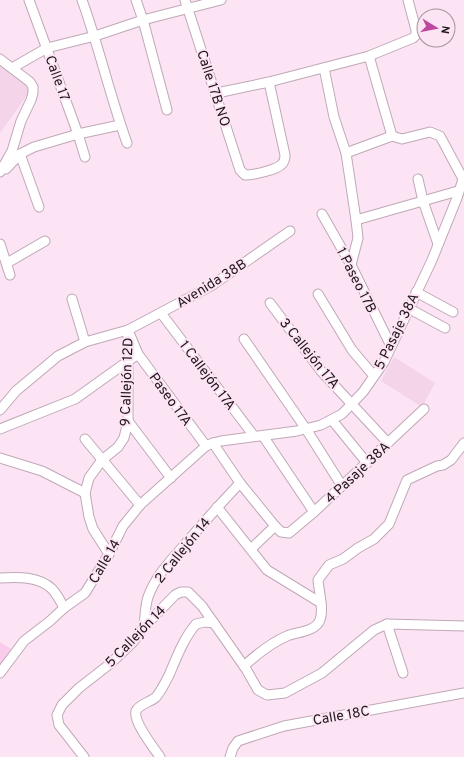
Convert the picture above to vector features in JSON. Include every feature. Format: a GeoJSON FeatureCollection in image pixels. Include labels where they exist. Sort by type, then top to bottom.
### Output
{"type":"FeatureCollection","features":[{"type":"Feature","properties":{"kind":"street","name":"Calle 17"},"geometry":{"type":"LineString","coordinates":[[29,0],[86,157]]}},
{"type":"Feature","properties":{"kind":"street"},"geometry":{"type":"LineString","coordinates":[[82,0],[95,36],[120,124],[127,143]]}},
{"type":"Feature","properties":{"kind":"street"},"geometry":{"type":"LineString","coordinates":[[136,0],[143,20],[167,110]]}},
{"type":"Feature","properties":{"kind":"street"},"geometry":{"type":"LineString","coordinates":[[12,68],[47,48],[95,36],[187,4],[221,0]]}},
{"type":"Feature","properties":{"kind":"street"},"geometry":{"type":"LineString","coordinates":[[217,94],[270,82],[369,56],[413,38],[416,35],[408,0]]}},
{"type":"Feature","properties":{"kind":"street","name":"Calle 17B NO"},"geometry":{"type":"LineString","coordinates":[[187,4],[217,94],[240,170],[245,175],[251,175],[278,168],[284,163],[285,155],[270,82]]}},
{"type":"Feature","properties":{"kind":"street"},"geometry":{"type":"LineString","coordinates":[[369,56],[392,136]]}},
{"type":"Feature","properties":{"kind":"street"},"geometry":{"type":"LineString","coordinates":[[0,59],[30,82],[33,87],[31,100],[21,121],[12,151],[0,172]]}},
{"type":"Feature","properties":{"kind":"street"},"geometry":{"type":"LineString","coordinates":[[324,68],[334,117],[346,153],[356,220],[358,238],[351,265]]}},
{"type":"Feature","properties":{"kind":"street"},"geometry":{"type":"LineString","coordinates":[[0,176],[20,154],[78,134],[120,124]]}},
{"type":"Feature","properties":{"kind":"street"},"geometry":{"type":"LineString","coordinates":[[346,153],[392,136],[402,139],[430,132],[435,133],[440,136],[463,177]]}},
{"type":"Feature","properties":{"kind":"street"},"geometry":{"type":"LineString","coordinates":[[20,154],[39,207]]}},
{"type":"Feature","properties":{"kind":"street","name":"5 Pasaje 38A"},"geometry":{"type":"LineString","coordinates":[[209,445],[254,436],[263,436],[306,429],[321,425],[342,414],[363,392],[384,362],[438,244],[457,198],[463,177]]}},
{"type":"Feature","properties":{"kind":"street"},"geometry":{"type":"LineString","coordinates":[[418,179],[423,201],[438,244]]}},
{"type":"Feature","properties":{"kind":"street"},"geometry":{"type":"LineString","coordinates":[[356,220],[458,191]]}},
{"type":"Feature","properties":{"kind":"street","name":"1 Paseo 17B"},"geometry":{"type":"LineString","coordinates":[[322,214],[351,265],[391,346]]}},
{"type":"Feature","properties":{"kind":"street","name":"Avenida 38B"},"geometry":{"type":"LineString","coordinates":[[0,410],[16,391],[58,356],[86,342],[128,330],[161,313],[211,286],[290,231]]}},
{"type":"Feature","properties":{"kind":"street"},"geometry":{"type":"LineString","coordinates":[[7,263],[45,241]]}},
{"type":"Feature","properties":{"kind":"street"},"geometry":{"type":"LineString","coordinates":[[0,244],[10,275]]}},
{"type":"Feature","properties":{"kind":"street"},"geometry":{"type":"LineString","coordinates":[[416,292],[454,312]]}},
{"type":"Feature","properties":{"kind":"street"},"geometry":{"type":"LineString","coordinates":[[318,294],[352,350],[374,376]]}},
{"type":"Feature","properties":{"kind":"street"},"geometry":{"type":"LineString","coordinates":[[72,299],[86,342]]}},
{"type":"Feature","properties":{"kind":"street","name":"3 Callejón 17A"},"geometry":{"type":"LineString","coordinates":[[270,303],[321,371],[388,443]]}},
{"type":"Feature","properties":{"kind":"street"},"geometry":{"type":"LineString","coordinates":[[408,308],[445,328]]}},
{"type":"Feature","properties":{"kind":"street","name":"1 Callejón 17A"},"geometry":{"type":"LineString","coordinates":[[161,313],[254,436]]}},
{"type":"Feature","properties":{"kind":"street","name":"Paseo 17A"},"geometry":{"type":"LineString","coordinates":[[128,330],[138,354],[209,445],[276,526]]}},
{"type":"Feature","properties":{"kind":"street","name":"9 Callejón 12D"},"geometry":{"type":"LineString","coordinates":[[85,493],[89,478],[102,460],[118,447],[124,438],[128,421],[128,330]]}},
{"type":"Feature","properties":{"kind":"street"},"geometry":{"type":"LineString","coordinates":[[244,339],[306,429],[342,486]]}},
{"type":"Feature","properties":{"kind":"street"},"geometry":{"type":"LineString","coordinates":[[0,429],[75,399],[138,354]]}},
{"type":"Feature","properties":{"kind":"street","name":"4 Pasaje 38A"},"geometry":{"type":"LineString","coordinates":[[276,526],[280,532],[289,533],[314,512],[424,409]]}},
{"type":"Feature","properties":{"kind":"street"},"geometry":{"type":"LineString","coordinates":[[332,420],[367,463]]}},
{"type":"Feature","properties":{"kind":"street"},"geometry":{"type":"LineString","coordinates":[[128,421],[171,478]]}},
{"type":"Feature","properties":{"kind":"street"},"geometry":{"type":"LineString","coordinates":[[263,436],[314,512]]}},
{"type":"Feature","properties":{"kind":"street"},"geometry":{"type":"LineString","coordinates":[[85,439],[140,505]]}},
{"type":"Feature","properties":{"kind":"street"},"geometry":{"type":"LineString","coordinates":[[244,666],[253,658],[287,636],[306,631],[319,622],[322,612],[318,580],[329,565],[343,559],[358,548],[374,540],[389,524],[407,480],[437,466],[443,465],[451,460],[464,443]]}},
{"type":"Feature","properties":{"kind":"street","name":"Calle 14"},"geometry":{"type":"LineString","coordinates":[[0,673],[24,640],[85,593],[109,554],[123,526],[140,505],[209,445]]}},
{"type":"Feature","properties":{"kind":"street"},"geometry":{"type":"LineString","coordinates":[[0,458],[42,471],[85,493],[89,517],[93,528],[109,554]]}},
{"type":"Feature","properties":{"kind":"street","name":"2 Callejón 14"},"geometry":{"type":"LineString","coordinates":[[144,627],[145,610],[148,598],[164,569],[217,507],[240,483]]}},
{"type":"Feature","properties":{"kind":"street"},"geometry":{"type":"LineString","coordinates":[[217,507],[267,570],[321,603]]}},
{"type":"Feature","properties":{"kind":"street"},"geometry":{"type":"LineString","coordinates":[[251,549],[276,526]]}},
{"type":"Feature","properties":{"kind":"street"},"geometry":{"type":"LineString","coordinates":[[0,578],[18,577],[41,581],[52,589],[64,608]]}},
{"type":"Feature","properties":{"kind":"street","name":"5 Callejón 14"},"geometry":{"type":"LineString","coordinates":[[84,757],[59,725],[57,715],[62,705],[79,688],[111,663],[133,642],[144,627],[175,595],[181,592],[188,592],[202,606],[214,623]]}},
{"type":"Feature","properties":{"kind":"street"},"geometry":{"type":"LineString","coordinates":[[160,757],[138,724],[136,711],[139,707],[156,697],[165,682],[184,640],[196,624],[205,622],[214,623],[244,666],[258,690],[267,695],[285,693],[322,673],[374,630],[387,624],[464,626]]}},
{"type":"Feature","properties":{"kind":"street"},"geometry":{"type":"LineString","coordinates":[[387,624],[403,673]]}},
{"type":"Feature","properties":{"kind":"street","name":"Calle 18C"},"geometry":{"type":"LineString","coordinates":[[230,757],[233,748],[238,741],[284,726],[464,693]]}},
{"type":"Feature","properties":{"kind":"shaded area"},"geometry":{"type":"Polygon","coordinates":[[[0,63],[33,87],[0,133],[0,63]]]}},
{"type":"Feature","properties":{"kind":"shaded area"},"geometry":{"type":"Polygon","coordinates":[[[394,357],[435,383],[422,407],[381,381],[394,357]]]}},
{"type":"Feature","properties":{"kind":"shaded area"},"geometry":{"type":"Polygon","coordinates":[[[0,642],[11,649],[0,664],[0,642]]]}}]}
